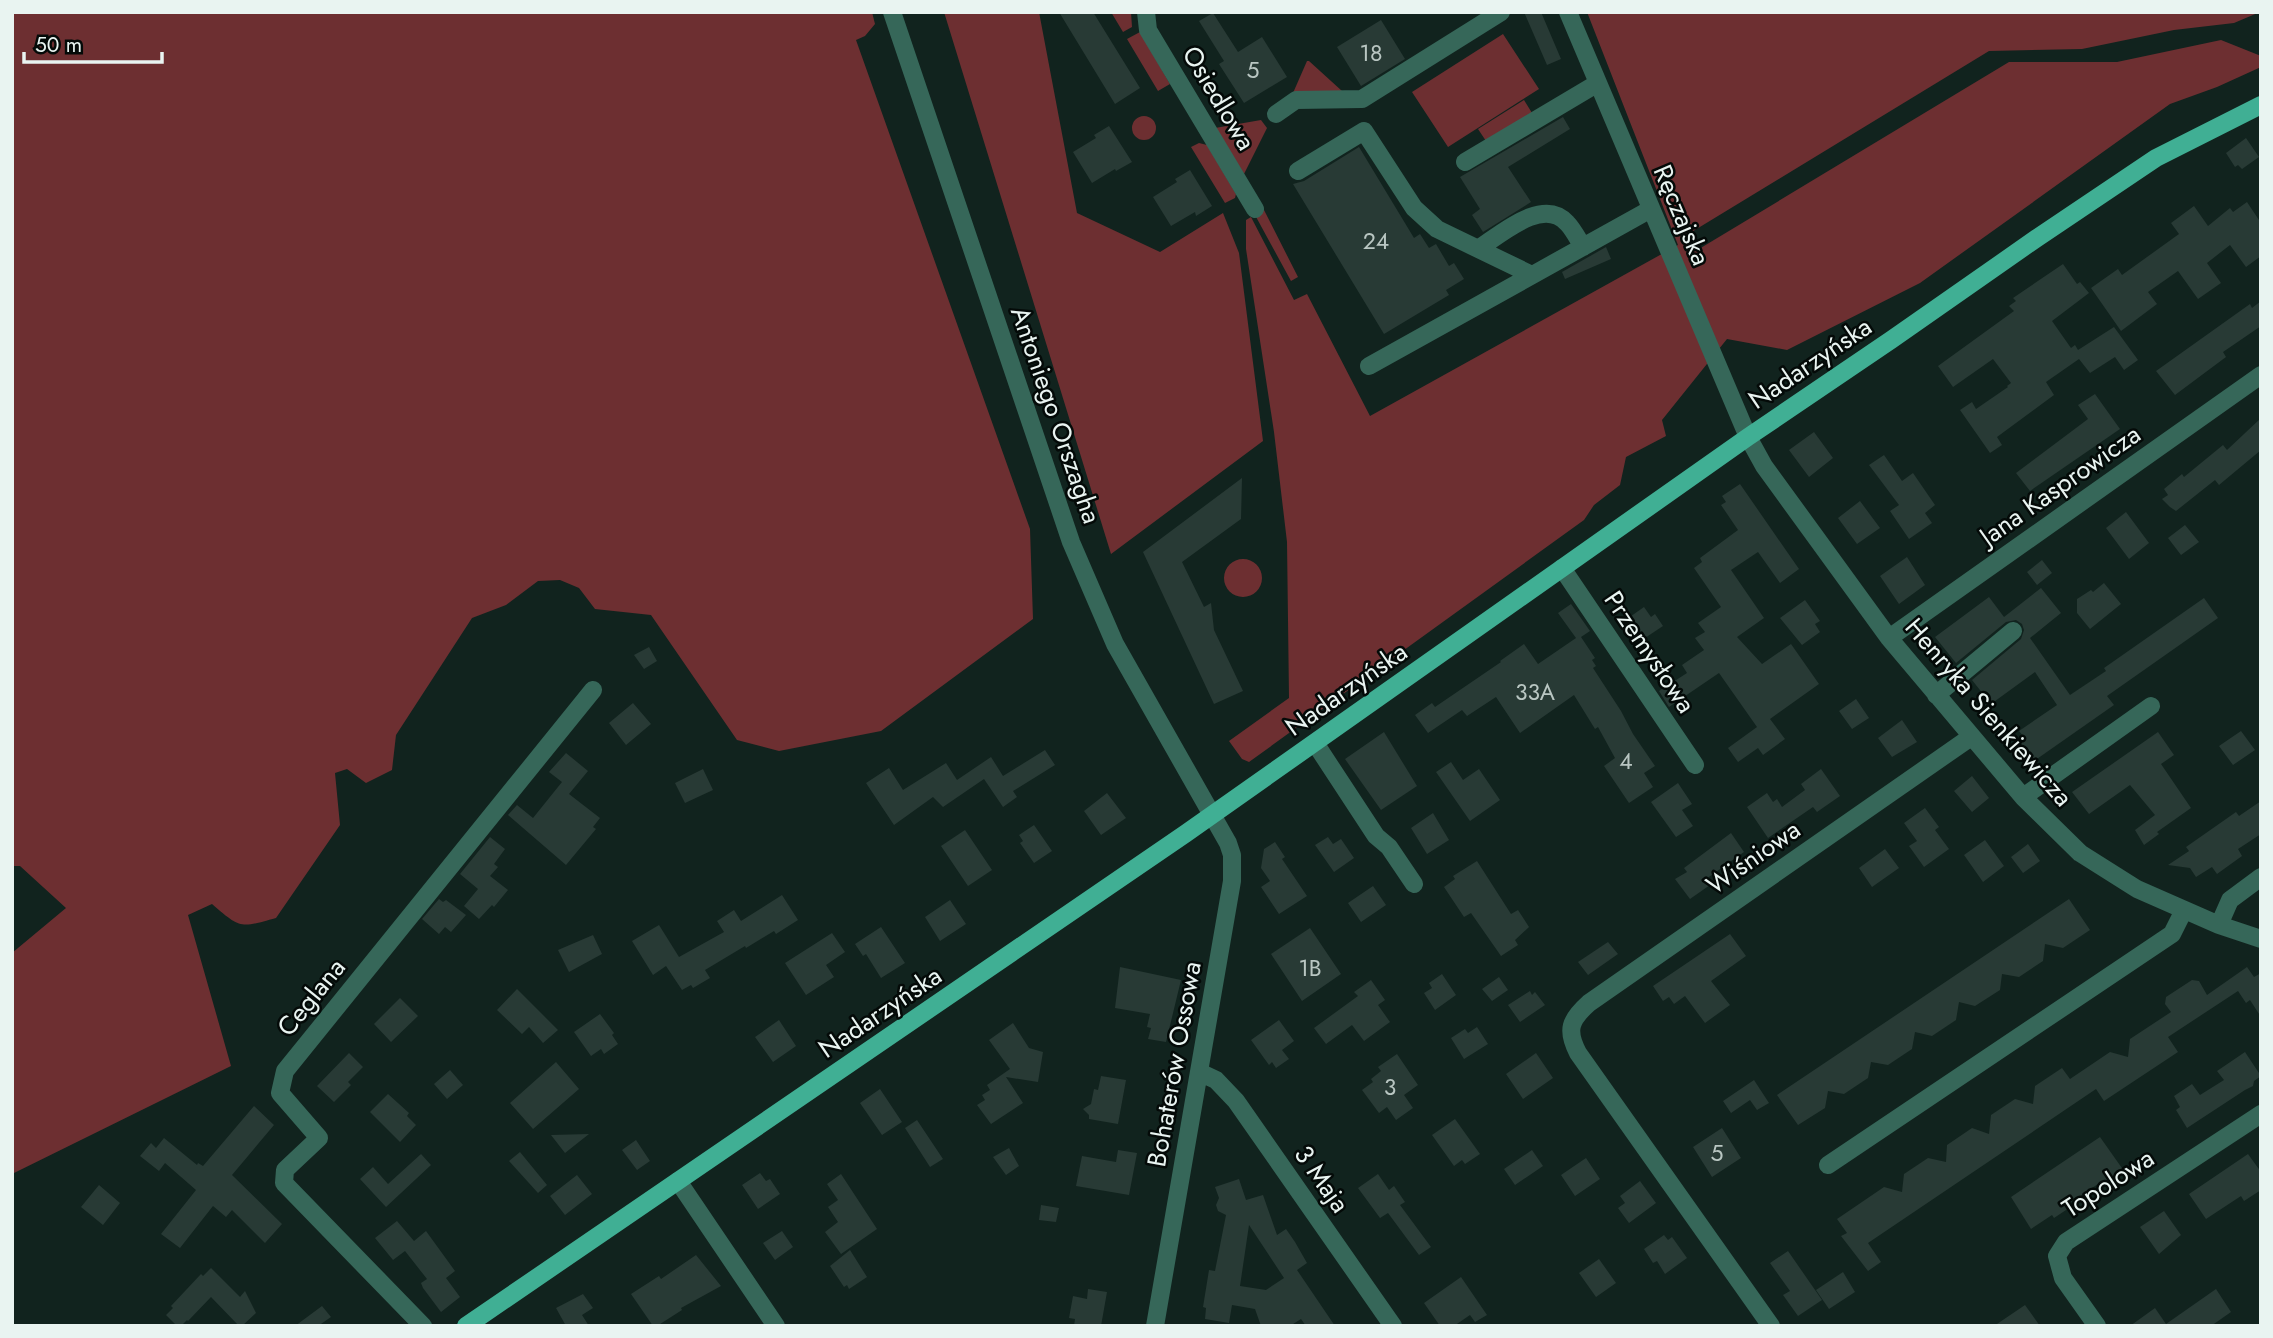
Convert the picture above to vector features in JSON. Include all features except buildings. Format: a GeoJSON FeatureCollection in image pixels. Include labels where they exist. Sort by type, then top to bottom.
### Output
{"type":"FeatureCollection","features":[{"type":"Feature","properties":{"kind":"main road","name":"Nadarzyńska"},"geometry":{"type":"LineString","coordinates":[[466,1326],[1213,815],[1562,568],[2037,238],[2156,158],[2261,105]]}},
{"type":"Feature","properties":{"kind":"street","name":"Antoniego Orszagha"},"geometry":{"type":"LineString","coordinates":[[892,12],[1067,530],[1093,597],[1144,697],[1213,815]]}},
{"type":"Feature","properties":{"kind":"street","name":"Osiedlowa"},"geometry":{"type":"LineString","coordinates":[[1146,12],[1148,30],[1255,209]]}},
{"type":"Feature","properties":{"kind":"street"},"geometry":{"type":"LineString","coordinates":[[1276,114],[1296,100],[1362,99],[1501,12]]}},
{"type":"Feature","properties":{"kind":"street","name":"Ręczajska"},"geometry":{"type":"LineString","coordinates":[[1568,12],[1748,438]]}},
{"type":"Feature","properties":{"kind":"street"},"geometry":{"type":"LineString","coordinates":[[1465,162],[1598,83]]}},
{"type":"Feature","properties":{"kind":"street"},"geometry":{"type":"LineString","coordinates":[[1298,171],[1364,131],[1414,208],[1437,229],[1532,275]]}},
{"type":"Feature","properties":{"kind":"street"},"geometry":{"type":"LineString","coordinates":[[1369,366],[1651,209]]}},
{"type":"Feature","properties":{"kind":"street"},"geometry":{"type":"LineString","coordinates":[[1478,249],[1529,216],[1539,213],[1552,214],[1566,221],[1583,247]]}},
{"type":"Feature","properties":{"kind":"street","name":"Jana Kasprowicza"},"geometry":{"type":"LineString","coordinates":[[1889,638],[2261,375]]}},
{"type":"Feature","properties":{"kind":"street","name":"Henryka Sienkiewicza"},"geometry":{"type":"LineString","coordinates":[[1748,438],[1764,466],[1889,638],[2022,797],[2096,865],[2137,889],[2219,925],[2261,939]]}},
{"type":"Feature","properties":{"kind":"street","name":"Przemysłowa"},"geometry":{"type":"LineString","coordinates":[[1562,568],[1695,765]]}},
{"type":"Feature","properties":{"kind":"street"},"geometry":{"type":"LineString","coordinates":[[1936,695],[2013,631]]}},
{"type":"Feature","properties":{"kind":"street","name":"Ceglana"},"geometry":{"type":"LineString","coordinates":[[423,1326],[284,1183],[285,1170],[319,1138],[280,1093],[285,1071],[593,690]]}},
{"type":"Feature","properties":{"kind":"street"},"geometry":{"type":"LineString","coordinates":[[2022,797],[2151,706]]}},
{"type":"Feature","properties":{"kind":"street","name":"Wiśniowa"},"geometry":{"type":"LineString","coordinates":[[1771,1326],[1578,1053],[1572,1040],[1571,1027],[1576,1015],[1589,1003],[1971,737]]}},
{"type":"Feature","properties":{"kind":"street"},"geometry":{"type":"LineString","coordinates":[[1315,743],[1376,836],[1389,847],[1414,884]]}},
{"type":"Feature","properties":{"kind":"street","name":"Bohaterów Ossowa"},"geometry":{"type":"LineString","coordinates":[[1155,1326],[1233,868],[1228,843],[1213,815]]}},
{"type":"Feature","properties":{"kind":"street"},"geometry":{"type":"LineString","coordinates":[[2219,925],[2230,900],[2261,877]]}},
{"type":"Feature","properties":{"kind":"street"},"geometry":{"type":"LineString","coordinates":[[1828,1165],[2172,934],[2184,910]]}},
{"type":"Feature","properties":{"kind":"street","name":"3 Maja"},"geometry":{"type":"LineString","coordinates":[[1199,1072],[1216,1080],[1236,1101],[1393,1326]]}},
{"type":"Feature","properties":{"kind":"street","name":"Topolowa"},"geometry":{"type":"LineString","coordinates":[[2097,1326],[2063,1278],[2057,1256],[2066,1242],[2261,1114]]}},
{"type":"Feature","properties":{"kind":"street"},"geometry":{"type":"LineString","coordinates":[[678,1181],[776,1326]]}},
{"type":"Feature","properties":{"kind":"shaded area"},"geometry":{"type":"Polygon","coordinates":[[[12,12],[872,12],[875,24],[865,36],[856,40],[1030,529],[1033,619],[881,731],[779,751],[737,740],[651,615],[595,609],[579,588],[560,580],[538,581],[506,605],[472,618],[396,735],[392,770],[366,783],[347,769],[335,773],[340,825],[276,918],[255,924],[241,924],[212,904],[188,915],[231,1066],[12,1174],[12,953],[66,908],[20,866],[12,866],[12,12]]]}},
{"type":"Feature","properties":{"kind":"shaded area"},"geometry":{"type":"Polygon","coordinates":[[[944,12],[1039,12],[1077,213],[1160,252],[1223,213],[1239,253],[1263,441],[1111,554],[944,12]]]}},
{"type":"Feature","properties":{"kind":"shaded area"},"geometry":{"type":"Polygon","coordinates":[[[1111,12],[1131,12],[1132,27],[1123,32],[1111,12]]]}},
{"type":"Feature","properties":{"kind":"shaded area"},"geometry":{"type":"Polygon","coordinates":[[[1587,12],[2260,12],[2234,23],[2174,30],[2082,49],[1989,51],[1690,233],[1699,249],[2009,62],[2117,62],[2221,40],[2261,56],[2261,67],[2170,104],[1920,283],[1787,350],[1727,339],[1662,420],[1666,436],[1626,457],[1620,485],[1594,505],[1584,520],[1249,762],[1242,759],[1229,741],[1289,698],[1287,542],[1274,432],[1246,249],[1246,220],[1251,217],[1294,300],[1307,294],[1370,416],[1678,245],[1587,12]]]}},
{"type":"Feature","properties":{"kind":"shaded area"},"geometry":{"type":"Polygon","coordinates":[[[1140,32],[1170,84],[1158,91],[1127,39],[1140,32]]]}},
{"type":"Feature","properties":{"kind":"shaded area"},"geometry":{"type":"Polygon","coordinates":[[[1503,34],[1539,89],[1448,147],[1412,92],[1503,34]]]}},
{"type":"Feature","properties":{"kind":"shaded area"},"geometry":{"type":"Polygon","coordinates":[[[1309,61],[1342,91],[1293,93],[1309,61]]]}},
{"type":"Feature","properties":{"kind":"shaded area"},"geometry":{"type":"Polygon","coordinates":[[[1524,100],[1532,113],[1486,141],[1478,129],[1524,100]]]}},
{"type":"Feature","properties":{"kind":"shaded area"},"geometry":{"type":"Polygon","coordinates":[[[1144,116],[1152,120],[1156,128],[1152,136],[1144,140],[1136,136],[1132,128],[1136,120],[1144,116]]]}},
{"type":"Feature","properties":{"kind":"shaded area"},"geometry":{"type":"Polygon","coordinates":[[[1261,120],[1267,128],[1244,174],[1215,128],[1261,120]]]}},
{"type":"Feature","properties":{"kind":"shaded area"},"geometry":{"type":"Polygon","coordinates":[[[1199,143],[1207,145],[1236,194],[1235,198],[1225,203],[1191,147],[1199,143]]]}},
{"type":"Feature","properties":{"kind":"shaded area"},"geometry":{"type":"Polygon","coordinates":[[[1264,210],[1298,277],[1291,281],[1255,215],[1264,210]]]}},
{"type":"Feature","properties":{"kind":"shaded area"},"geometry":{"type":"Polygon","coordinates":[[[1243,559],[1256,565],[1262,578],[1256,591],[1243,597],[1230,591],[1224,578],[1230,565],[1243,559]]]}}]}
